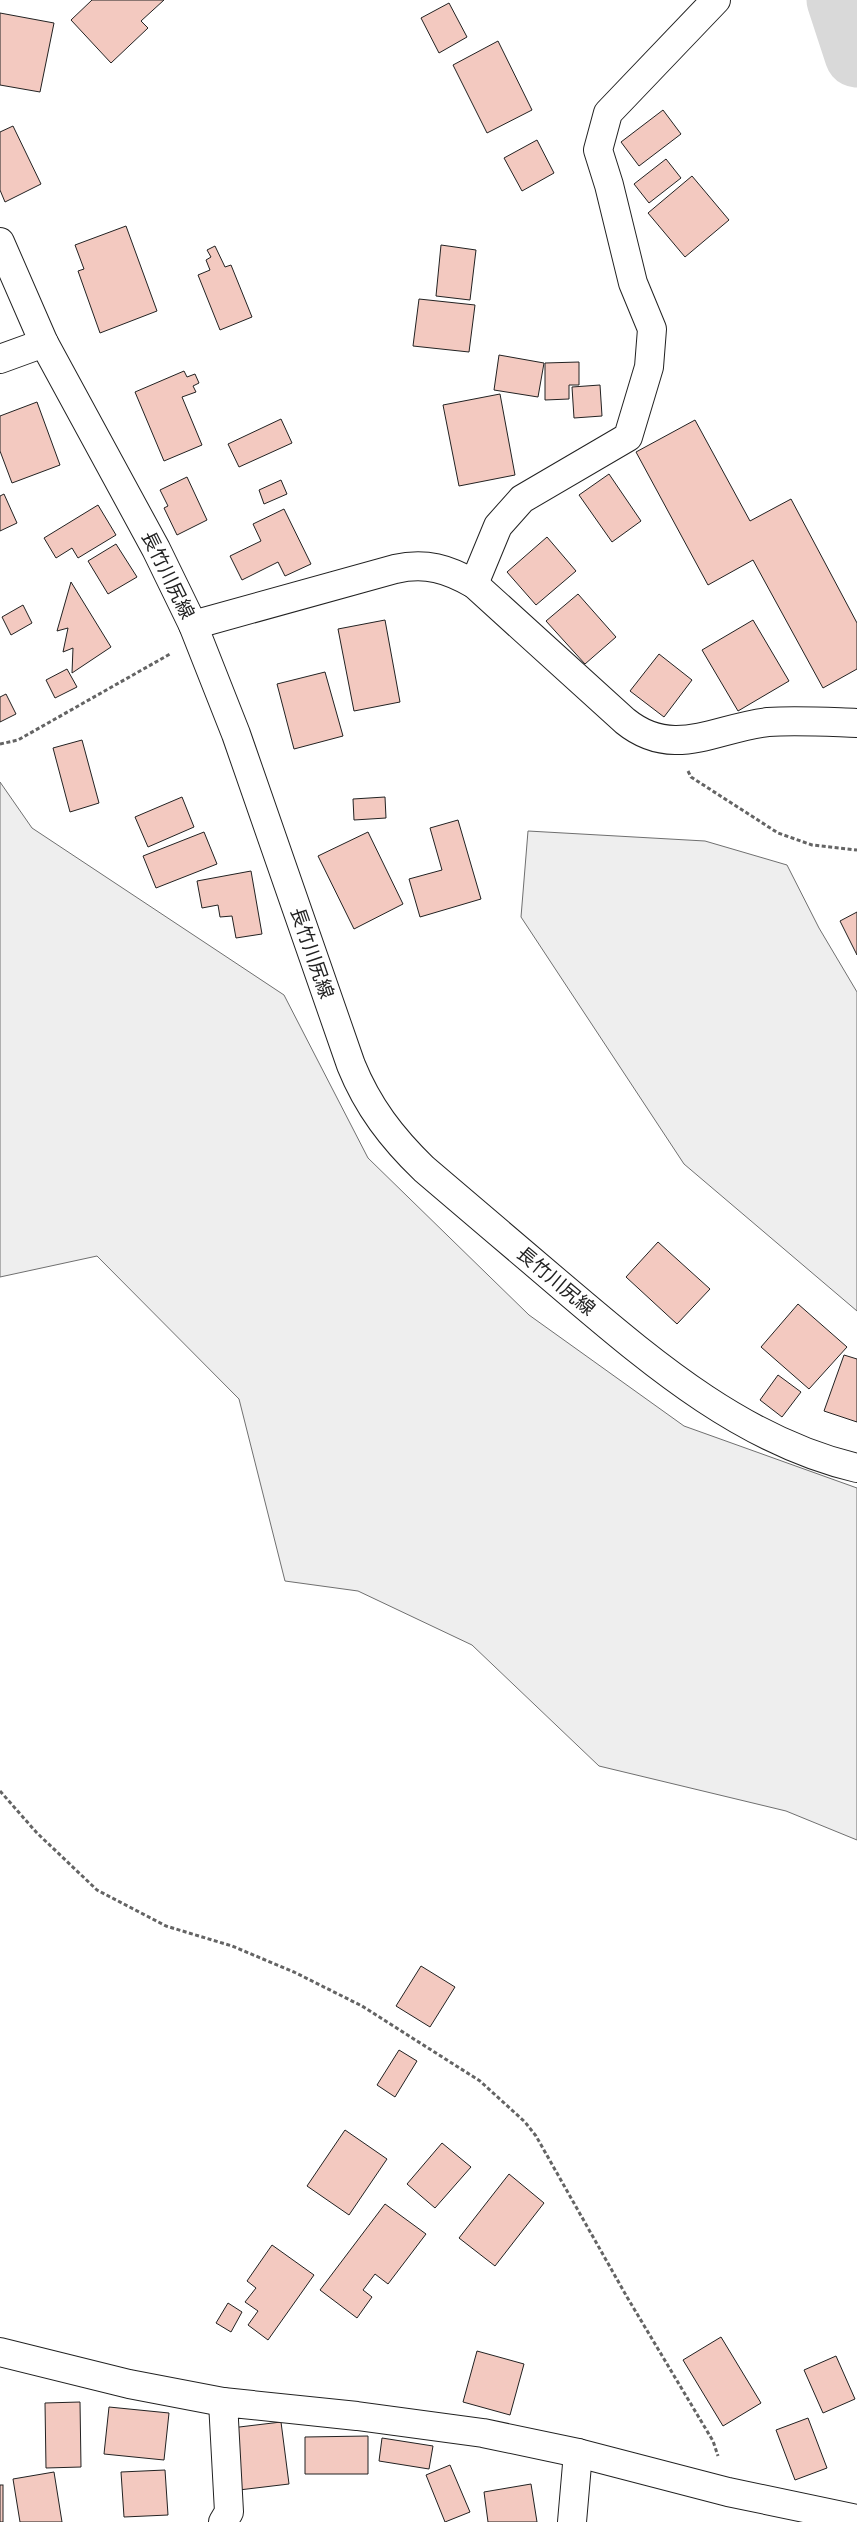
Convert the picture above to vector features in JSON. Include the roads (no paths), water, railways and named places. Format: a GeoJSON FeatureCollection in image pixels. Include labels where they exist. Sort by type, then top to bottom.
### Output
{"type":"FeatureCollection","features":[{"type":"Feature","properties":{"kind":"main road"},"geometry":{"type":"LineString","coordinates":[[474,584],[498,526],[522,499],[628,437],[649,366],[652,329],[633,282],[610,185],[598,150],[608,113],[716,0]]}},
{"type":"Feature","properties":{"kind":"main road","name":"長竹川尻線"},"geometry":{"type":"LineString","coordinates":[[0,242],[44,343],[156,549],[193,625],[239,742],[351,1066],[371,1108],[385,1128],[424,1169],[604,1322],[669,1374],[755,1429],[822,1459],[857,1468]]}},
{"type":"Feature","properties":{"kind":"main road"},"geometry":{"type":"LineString","coordinates":[[0,359],[44,343]]}},
{"type":"Feature","properties":{"kind":"main road"},"geometry":{"type":"LineString","coordinates":[[193,625],[405,567],[424,565],[445,569],[474,584],[625,721],[648,736],[670,741],[770,722],[857,723]]}},
{"type":"Feature","properties":{"kind":"main road"},"geometry":{"type":"LineString","coordinates":[[0,2352],[129,2384],[223,2402],[483,2432],[578,2453],[728,2492],[857,2519]]}},
{"type":"Feature","properties":{"kind":"main road"},"geometry":{"type":"LineString","coordinates":[[223,2402],[228,2512],[223,2522]]}},
{"type":"Feature","properties":{"kind":"main road"},"geometry":{"type":"LineString","coordinates":[[572,2522],[578,2453]]}},
{"type":"Feature","properties":{"kind":"waterway"},"geometry":{"type":"LineString","coordinates":[[839,0],[857,55]]}}]}
